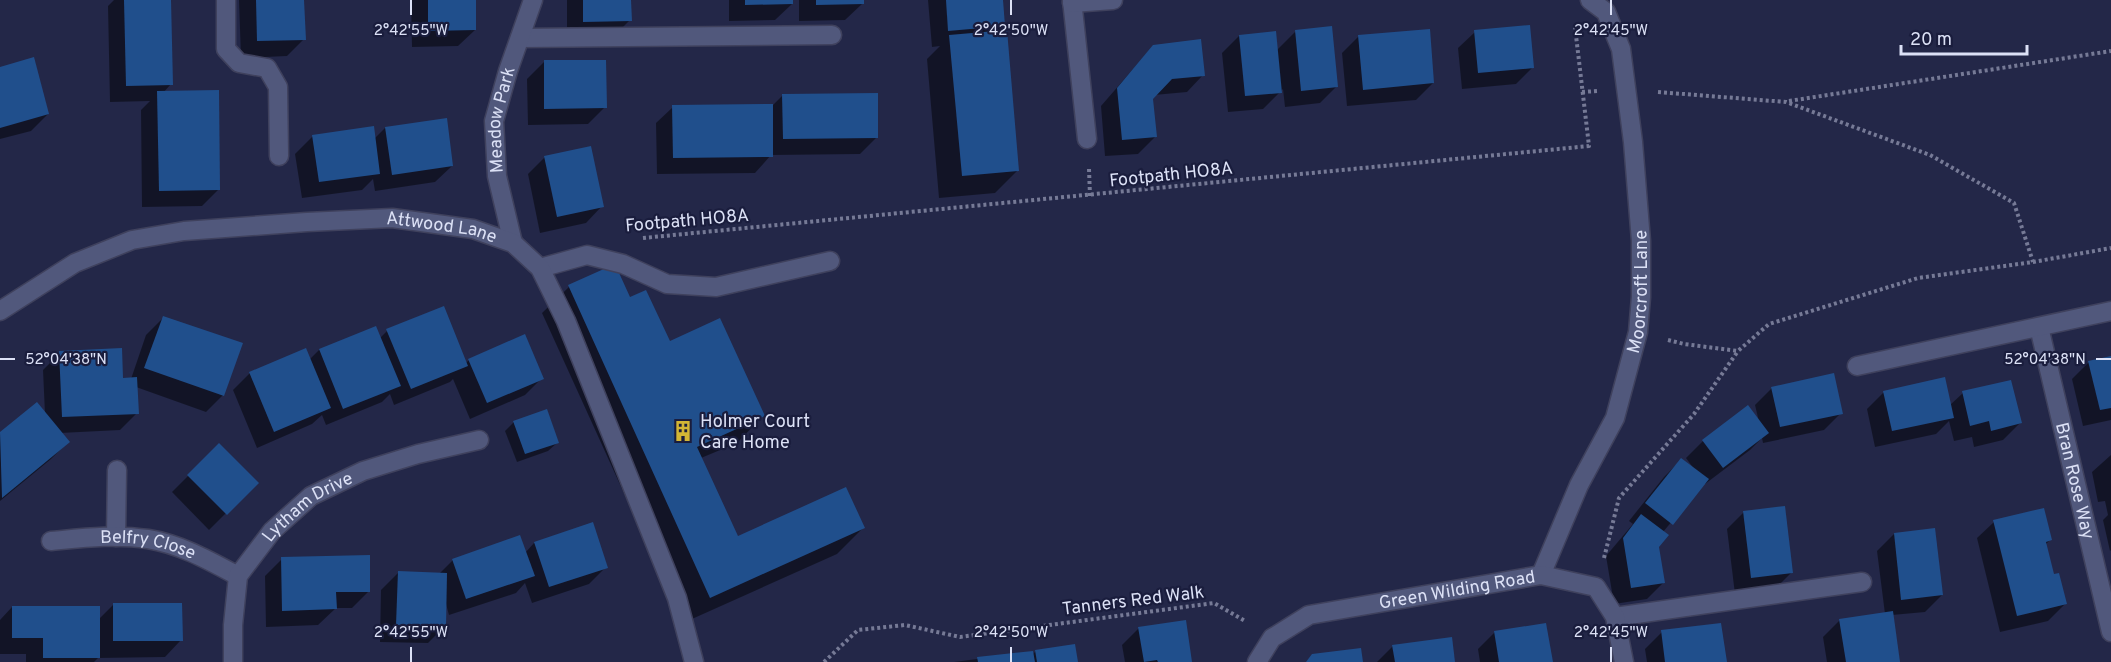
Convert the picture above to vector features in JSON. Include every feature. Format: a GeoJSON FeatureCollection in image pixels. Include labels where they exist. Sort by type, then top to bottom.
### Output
{"type":"FeatureCollection","features":[{"type":"Feature","properties":{"kind":"street"},"geometry":{"type":"LineString","coordinates":[[226,0],[226,49],[239,63],[267,68],[278,87],[279,156]]}},
{"type":"Feature","properties":{"kind":"street","name":"Meadow Park"},"geometry":{"type":"LineString","coordinates":[[513,243],[497,176],[494,121],[508,71],[533,0]]}},
{"type":"Feature","properties":{"kind":"street"},"geometry":{"type":"LineString","coordinates":[[1088,139],[1072,2],[1113,0]]}},
{"type":"Feature","properties":{"kind":"street","name":"Moorcroft Lane"},"geometry":{"type":"LineString","coordinates":[[1541,575],[1579,485],[1615,418],[1638,332],[1641,297],[1641,241],[1633,142],[1621,49],[1606,12],[1590,0]]}},
{"type":"Feature","properties":{"kind":"street"},"geometry":{"type":"LineString","coordinates":[[520,38],[832,35]]}},
{"type":"Feature","properties":{"kind":"street","name":"Attwood Lane"},"geometry":{"type":"LineString","coordinates":[[0,311],[75,263],[132,240],[184,231],[392,218],[473,229],[513,243],[540,268],[566,321],[677,598],[694,662]]}},
{"type":"Feature","properties":{"kind":"street"},"geometry":{"type":"LineString","coordinates":[[540,268],[587,255],[623,264],[667,284],[716,287],[830,261]]}},
{"type":"Feature","properties":{"kind":"street"},"geometry":{"type":"LineString","coordinates":[[1857,366],[2111,311]]}},
{"type":"Feature","properties":{"kind":"street","name":"Bran Rose Way"},"geometry":{"type":"LineString","coordinates":[[2039,327],[2111,632]]}},
{"type":"Feature","properties":{"kind":"street","name":"Lytham Drive"},"geometry":{"type":"LineString","coordinates":[[238,576],[272,531],[311,496],[363,471],[418,454],[479,440]]}},
{"type":"Feature","properties":{"kind":"street"},"geometry":{"type":"LineString","coordinates":[[116,537],[117,470]]}},
{"type":"Feature","properties":{"kind":"street","name":"Belfry Close"},"geometry":{"type":"LineString","coordinates":[[51,541],[101,536],[150,539],[195,554],[238,576]]}},
{"type":"Feature","properties":{"kind":"street","name":"Green Wilding Road"},"geometry":{"type":"LineString","coordinates":[[1257,662],[1272,638],[1310,615],[1541,575],[1596,587]]}},
{"type":"Feature","properties":{"kind":"street"},"geometry":{"type":"LineString","coordinates":[[233,662],[233,625],[238,576]]}},
{"type":"Feature","properties":{"kind":"street"},"geometry":{"type":"LineString","coordinates":[[1615,617],[1862,582]]}},
{"type":"Feature","properties":{"kind":"street"},"geometry":{"type":"LineString","coordinates":[[1596,587],[1615,617],[1624,662]]}},
{"type":"Feature","properties":{"kind":"path","name":"Footpath HO8A"},"geometry":{"type":"LineString","coordinates":[[633,239],[1589,146],[1575,23]]}},
{"type":"Feature","properties":{"kind":"path"},"geometry":{"type":"LineString","coordinates":[[1582,92],[1625,89],[1786,102],[2111,51]]}},
{"type":"Feature","properties":{"kind":"path"},"geometry":{"type":"LineString","coordinates":[[1786,102],[1930,155],[2014,203],[2033,262]]}},
{"type":"Feature","properties":{"kind":"path"},"geometry":{"type":"LineString","coordinates":[[1596,587],[1619,498],[1694,414],[1738,351],[1769,324],[1918,278],[2033,262],[2111,248]]}},
{"type":"Feature","properties":{"kind":"path"},"geometry":{"type":"LineString","coordinates":[[1638,332],[1684,344],[1738,351]]}},
{"type":"Feature","properties":{"kind":"path","name":"Tanners Red Walk"},"geometry":{"type":"LineString","coordinates":[[824,662],[858,630],[905,625],[960,637],[1214,603],[1272,638]]}},
{"type":"Feature","properties":{"kind":"building"},"geometry":{"type":"Polygon","coordinates":[[[124,0],[171,0],[173,85],[126,86],[124,0]]]}},
{"type":"Feature","properties":{"kind":"building"},"geometry":{"type":"Polygon","coordinates":[[[256,0],[304,0],[306,40],[257,41],[256,0]]]}},
{"type":"Feature","properties":{"kind":"building"},"geometry":{"type":"Polygon","coordinates":[[[428,0],[476,0],[476,30],[428,31],[428,0]]]}},
{"type":"Feature","properties":{"kind":"building"},"geometry":{"type":"Polygon","coordinates":[[[583,0],[631,0],[632,21],[583,22],[583,0]]]}},
{"type":"Feature","properties":{"kind":"building"},"geometry":{"type":"Polygon","coordinates":[[[745,0],[793,0],[793,4],[745,5],[745,0]]]}},
{"type":"Feature","properties":{"kind":"building"},"geometry":{"type":"Polygon","coordinates":[[[816,0],[864,0],[864,4],[816,5],[816,0]]]}},
{"type":"Feature","properties":{"kind":"building"},"geometry":{"type":"Polygon","coordinates":[[[946,0],[1003,0],[1005,26],[948,31],[946,0]]]}},
{"type":"Feature","properties":{"kind":"building"},"geometry":{"type":"Polygon","coordinates":[[[1530,25],[1534,68],[1478,73],[1474,30],[1530,25]]]}},
{"type":"Feature","properties":{"kind":"building"},"geometry":{"type":"Polygon","coordinates":[[[1332,26],[1338,87],[1301,91],[1295,30],[1332,26]]]}},
{"type":"Feature","properties":{"kind":"building"},"geometry":{"type":"Polygon","coordinates":[[[1430,29],[1434,83],[1363,90],[1358,35],[1430,29]]]}},
{"type":"Feature","properties":{"kind":"building"},"geometry":{"type":"Polygon","coordinates":[[[1007,30],[1019,171],[962,176],[949,35],[1007,30]]]}},
{"type":"Feature","properties":{"kind":"building"},"geometry":{"type":"Polygon","coordinates":[[[1276,31],[1282,93],[1245,96],[1239,35],[1276,31]]]}},
{"type":"Feature","properties":{"kind":"building"},"geometry":{"type":"Polygon","coordinates":[[[1201,39],[1205,76],[1172,79],[1153,99],[1157,137],[1122,140],[1117,88],[1153,45],[1201,39]]]}},
{"type":"Feature","properties":{"kind":"building"},"geometry":{"type":"Polygon","coordinates":[[[34,57],[49,114],[0,128],[0,67],[34,57]]]}},
{"type":"Feature","properties":{"kind":"building"},"geometry":{"type":"Polygon","coordinates":[[[544,60],[606,60],[607,108],[544,109],[544,60]]]}},
{"type":"Feature","properties":{"kind":"building"},"geometry":{"type":"Polygon","coordinates":[[[219,90],[220,190],[159,191],[157,91],[219,90]]]}},
{"type":"Feature","properties":{"kind":"building"},"geometry":{"type":"Polygon","coordinates":[[[878,93],[878,138],[783,139],[782,94],[878,93]]]}},
{"type":"Feature","properties":{"kind":"building"},"geometry":{"type":"Polygon","coordinates":[[[773,104],[773,157],[673,158],[672,105],[773,104]]]}},
{"type":"Feature","properties":{"kind":"building"},"geometry":{"type":"Polygon","coordinates":[[[447,118],[453,166],[392,175],[385,127],[447,118]]]}},
{"type":"Feature","properties":{"kind":"building"},"geometry":{"type":"Polygon","coordinates":[[[374,126],[380,174],[319,182],[312,135],[374,126]]]}},
{"type":"Feature","properties":{"kind":"building"},"geometry":{"type":"Polygon","coordinates":[[[591,146],[604,207],[557,217],[544,156],[591,146]]]}},
{"type":"Feature","properties":{"kind":"building","name":"Holmer Court Care Home"},"geometry":{"type":"Polygon","coordinates":[[[615,264],[630,297],[646,290],[670,341],[720,318],[765,416],[697,447],[738,536],[846,487],[865,528],[710,598],[568,285],[615,264]]]}},
{"type":"Feature","properties":{"kind":"building"},"geometry":{"type":"Polygon","coordinates":[[[444,306],[468,366],[411,389],[386,329],[444,306]]]}},
{"type":"Feature","properties":{"kind":"building"},"geometry":{"type":"Polygon","coordinates":[[[163,316],[243,343],[224,396],[144,368],[163,316]]]}},
{"type":"Feature","properties":{"kind":"building"},"geometry":{"type":"Polygon","coordinates":[[[376,326],[401,386],[343,409],[319,349],[376,326]]]}},
{"type":"Feature","properties":{"kind":"building"},"geometry":{"type":"Polygon","coordinates":[[[525,334],[544,379],[487,403],[468,359],[525,334]]]}},
{"type":"Feature","properties":{"kind":"building"},"geometry":{"type":"Polygon","coordinates":[[[122,348],[123,378],[137,377],[139,414],[62,417],[59,351],[122,348]]]}},
{"type":"Feature","properties":{"kind":"building"},"geometry":{"type":"Polygon","coordinates":[[[306,348],[331,408],[274,432],[249,372],[306,348]]]}},
{"type":"Feature","properties":{"kind":"building"},"geometry":{"type":"Polygon","coordinates":[[[2111,356],[2111,408],[2100,410],[2088,361],[2111,356]]]}},
{"type":"Feature","properties":{"kind":"building"},"geometry":{"type":"Polygon","coordinates":[[[1834,373],[1843,414],[1780,427],[1771,387],[1834,373]]]}},
{"type":"Feature","properties":{"kind":"building"},"geometry":{"type":"Polygon","coordinates":[[[1945,377],[1954,418],[1892,431],[1883,391],[1945,377]]]}},
{"type":"Feature","properties":{"kind":"building"},"geometry":{"type":"Polygon","coordinates":[[[2011,380],[2022,423],[1991,431],[1989,421],[1970,426],[1962,391],[2011,380]]]}},
{"type":"Feature","properties":{"kind":"building"},"geometry":{"type":"Polygon","coordinates":[[[37,402],[70,442],[2,498],[0,432],[37,402]]]}},
{"type":"Feature","properties":{"kind":"building"},"geometry":{"type":"Polygon","coordinates":[[[1748,405],[1769,433],[1723,468],[1702,440],[1748,405]]]}},
{"type":"Feature","properties":{"kind":"building"},"geometry":{"type":"Polygon","coordinates":[[[547,409],[559,443],[525,454],[513,421],[547,409]]]}},
{"type":"Feature","properties":{"kind":"building"},"geometry":{"type":"Polygon","coordinates":[[[219,443],[259,483],[227,515],[187,475],[219,443]]]}},
{"type":"Feature","properties":{"kind":"building"},"geometry":{"type":"Polygon","coordinates":[[[1681,458],[1709,479],[1673,525],[1645,503],[1681,458]]]}},
{"type":"Feature","properties":{"kind":"building"},"geometry":{"type":"Polygon","coordinates":[[[1785,506],[1793,573],[1751,578],[1743,511],[1785,506]]]}},
{"type":"Feature","properties":{"kind":"building"},"geometry":{"type":"Polygon","coordinates":[[[2044,508],[2052,540],[2046,542],[2054,574],[2059,573],[2067,604],[2017,616],[1993,520],[2044,508]]]}},
{"type":"Feature","properties":{"kind":"building"},"geometry":{"type":"Polygon","coordinates":[[[1641,514],[1669,535],[1659,547],[1665,583],[1631,588],[1623,538],[1641,514]]]}},
{"type":"Feature","properties":{"kind":"building"},"geometry":{"type":"Polygon","coordinates":[[[593,522],[608,568],[549,587],[534,542],[593,522]]]}},
{"type":"Feature","properties":{"kind":"building"},"geometry":{"type":"Polygon","coordinates":[[[1935,528],[1943,595],[1901,600],[1894,533],[1935,528]]]}},
{"type":"Feature","properties":{"kind":"building"},"geometry":{"type":"Polygon","coordinates":[[[520,535],[535,576],[466,599],[452,559],[520,535]]]}},
{"type":"Feature","properties":{"kind":"building"},"geometry":{"type":"Polygon","coordinates":[[[370,555],[370,592],[336,592],[337,609],[282,611],[281,557],[370,555]]]}},
{"type":"Feature","properties":{"kind":"building"},"geometry":{"type":"Polygon","coordinates":[[[398,571],[447,573],[446,627],[396,625],[398,571]]]}},
{"type":"Feature","properties":{"kind":"building"},"geometry":{"type":"Polygon","coordinates":[[[113,603],[182,603],[183,641],[113,641],[113,603]]]}},
{"type":"Feature","properties":{"kind":"building"},"geometry":{"type":"Polygon","coordinates":[[[12,606],[100,606],[100,658],[43,658],[43,638],[12,638],[12,606]]]}},
{"type":"Feature","properties":{"kind":"building"},"geometry":{"type":"Polygon","coordinates":[[[1893,611],[1900,662],[1846,662],[1839,619],[1893,611]]]}},
{"type":"Feature","properties":{"kind":"building"},"geometry":{"type":"Polygon","coordinates":[[[1186,620],[1192,662],[1158,662],[1157,660],[1144,662],[1138,627],[1186,620]]]}},
{"type":"Feature","properties":{"kind":"building"},"geometry":{"type":"Polygon","coordinates":[[[1546,623],[1553,662],[1499,662],[1494,631],[1546,623]]]}},
{"type":"Feature","properties":{"kind":"building"},"geometry":{"type":"Polygon","coordinates":[[[1721,623],[1727,662],[1665,662],[1661,630],[1721,623]]]}},
{"type":"Feature","properties":{"kind":"building"},"geometry":{"type":"Polygon","coordinates":[[[1452,637],[1455,662],[1395,662],[1392,645],[1452,637]]]}},
{"type":"Feature","properties":{"kind":"building"},"geometry":{"type":"Polygon","coordinates":[[[1075,644],[1078,662],[1037,662],[1035,650],[1075,644]]]}},
{"type":"Feature","properties":{"kind":"building"},"geometry":{"type":"Polygon","coordinates":[[[1361,648],[1363,662],[1306,662],[1312,654],[1361,648]]]}},
{"type":"Feature","properties":{"kind":"building"},"geometry":{"type":"Polygon","coordinates":[[[1033,651],[1035,662],[978,662],[977,657],[1033,651]]]}},
{"type":"Feature","properties":{"kind":"place","name":"Holmer Court Care Home"},"geometry":{"type":"Point","coordinates":[683,431]}}]}
